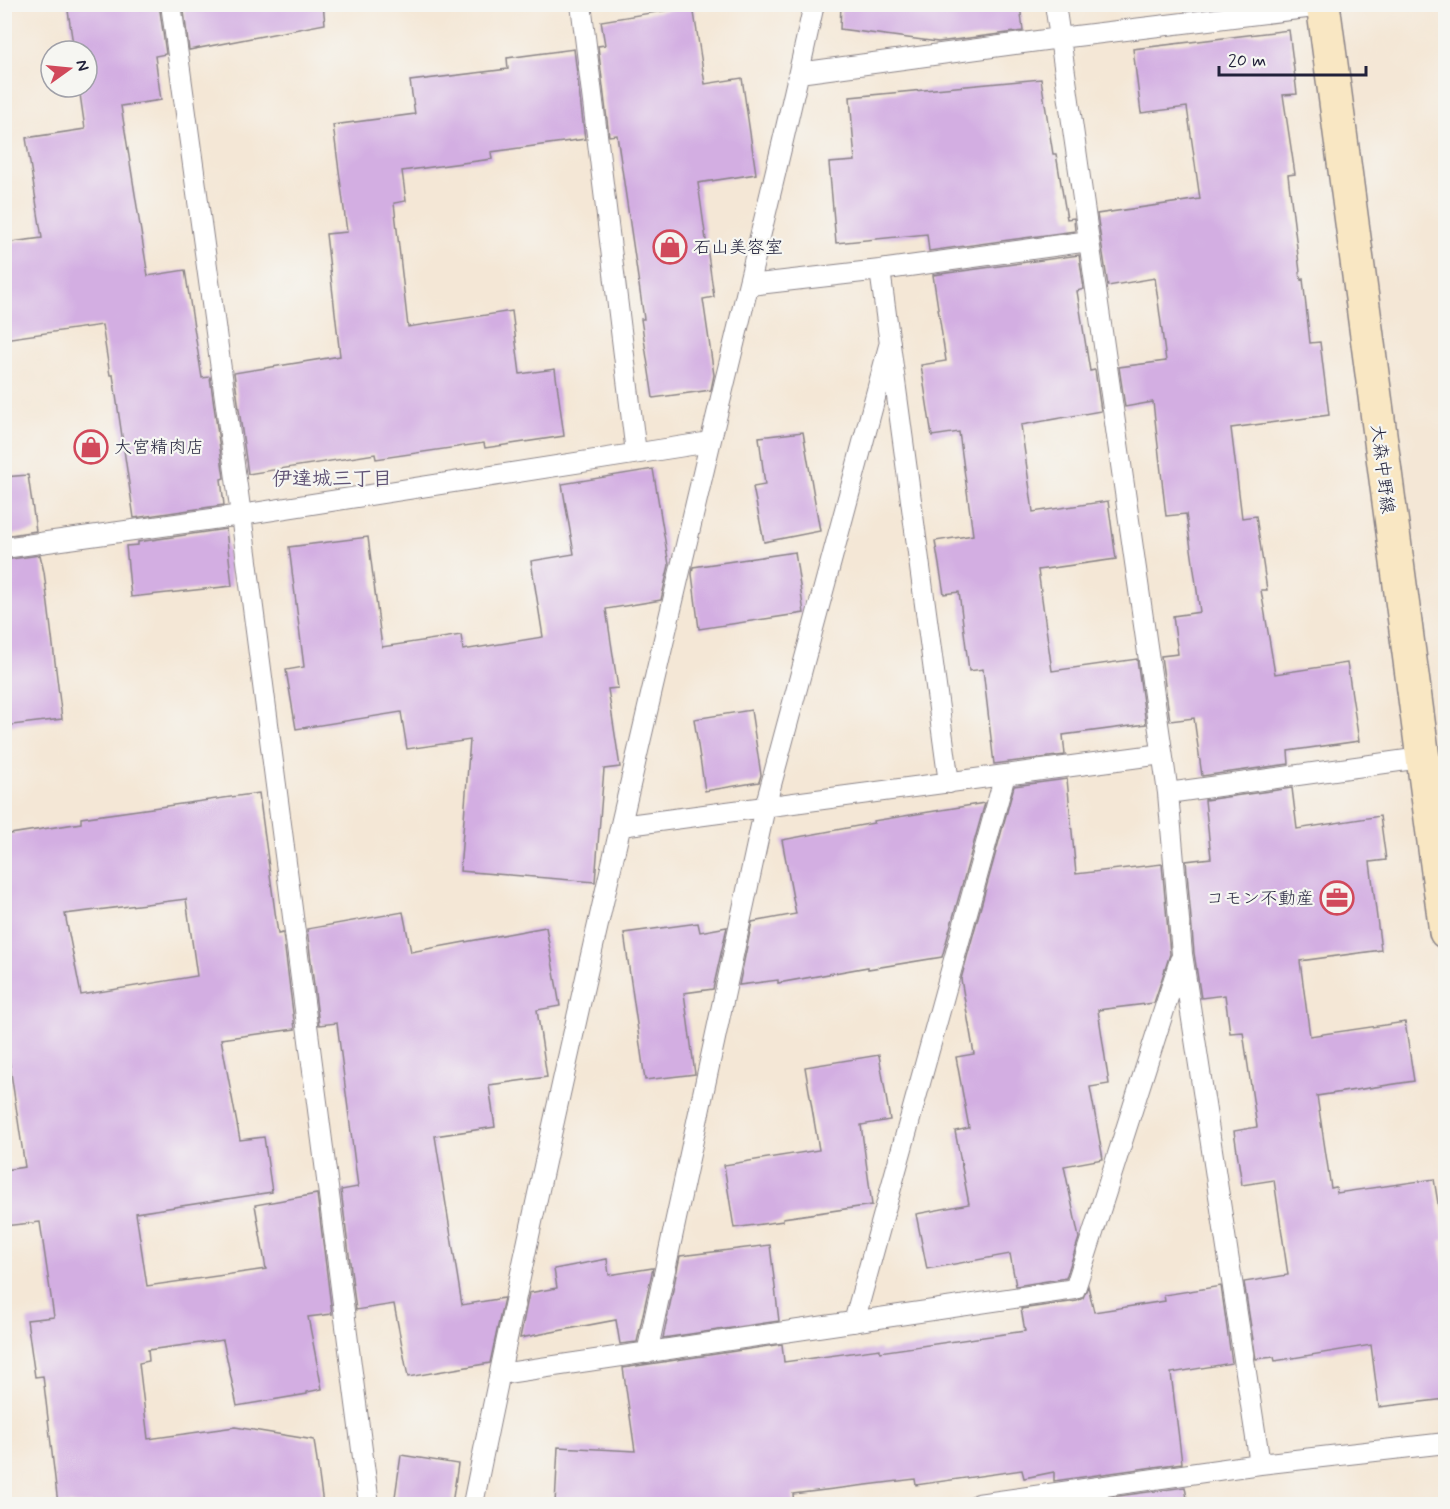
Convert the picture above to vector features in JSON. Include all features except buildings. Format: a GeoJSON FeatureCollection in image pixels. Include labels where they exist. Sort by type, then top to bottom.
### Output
{"type":"FeatureCollection","features":[{"type":"Feature","properties":{"kind":"main road","name":"大森中野線"},"geometry":{"type":"LineString","coordinates":[[1323,5],[1421,758],[1446,932]]}},
{"type":"Feature","properties":{"kind":"lane"},"geometry":{"type":"LineString","coordinates":[[171,4],[241,515],[369,1504]]}},
{"type":"Feature","properties":{"kind":"lane"},"geometry":{"type":"LineString","coordinates":[[581,4],[636,453]]}},
{"type":"Feature","properties":{"kind":"lane"},"geometry":{"type":"LineString","coordinates":[[473,1504],[621,826],[710,442],[750,285],[814,4]]}},
{"type":"Feature","properties":{"kind":"lane"},"geometry":{"type":"LineString","coordinates":[[1055,4],[1168,793],[1182,954],[1260,1464]]}},
{"type":"Feature","properties":{"kind":"lane"},"geometry":{"type":"LineString","coordinates":[[799,73],[1323,5]]}},
{"type":"Feature","properties":{"kind":"lane"},"geometry":{"type":"LineString","coordinates":[[750,285],[880,270],[1089,241]]}},
{"type":"Feature","properties":{"kind":"lane"},"geometry":{"type":"LineString","coordinates":[[880,270],[949,783]]}},
{"type":"Feature","properties":{"kind":"lane"},"geometry":{"type":"LineString","coordinates":[[647,1353],[765,807],[890,342]]}},
{"type":"Feature","properties":{"kind":"lane"},"geometry":{"type":"LineString","coordinates":[[4,548],[241,515],[710,442]]}},
{"type":"Feature","properties":{"kind":"lane"},"geometry":{"type":"LineString","coordinates":[[621,826],[1162,754]]}},
{"type":"Feature","properties":{"kind":"lane"},"geometry":{"type":"LineString","coordinates":[[1168,793],[1421,758]]}},
{"type":"Feature","properties":{"kind":"lane"},"geometry":{"type":"LineString","coordinates":[[854,1322],[1005,775]]}},
{"type":"Feature","properties":{"kind":"lane"},"geometry":{"type":"LineString","coordinates":[[500,1374],[1075,1289],[1182,954]]}},
{"type":"Feature","properties":{"kind":"lane"},"geometry":{"type":"LineString","coordinates":[[978,1504],[1260,1464],[1446,1443]]}},
{"type":"Feature","properties":{"kind":"place","name":"石山美容室"},"geometry":{"type":"Point","coordinates":[670,247]}},
{"type":"Feature","properties":{"kind":"place","name":"大宮精肉店"},"geometry":{"type":"Point","coordinates":[91,447]}},
{"type":"Feature","properties":{"kind":"place","name":"コモン不動産"},"geometry":{"type":"Point","coordinates":[1337,898]}},
{"type":"Feature","properties":{"kind":"district","name":"伊達城三丁目"},"geometry":{"type":"Point","coordinates":[332,478]}}]}
